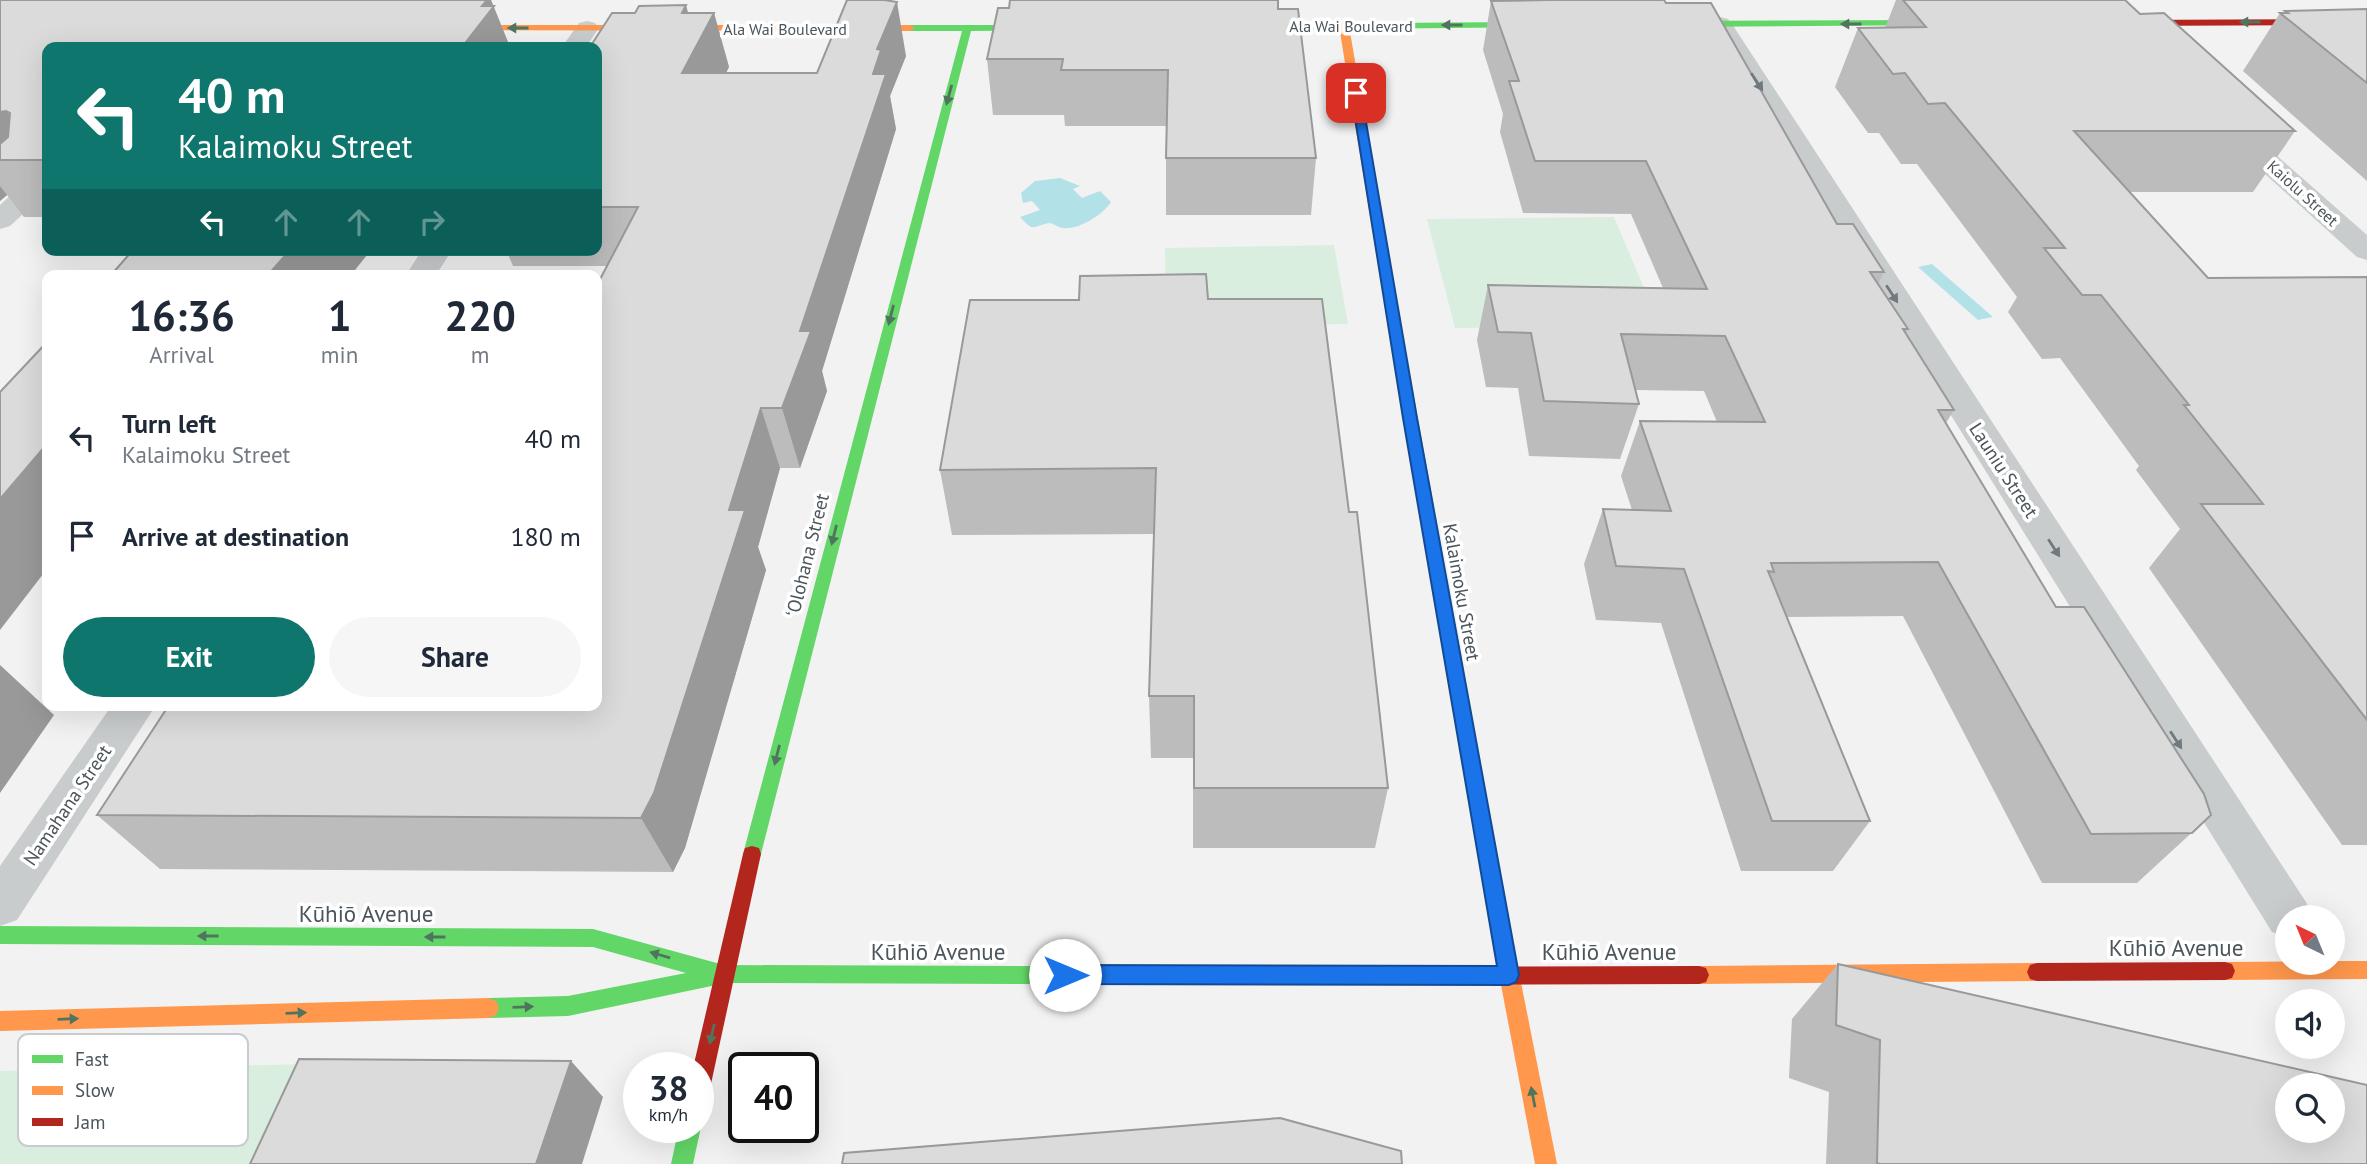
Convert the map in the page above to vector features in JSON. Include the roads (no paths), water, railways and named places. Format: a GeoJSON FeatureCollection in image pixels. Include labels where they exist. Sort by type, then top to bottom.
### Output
{"type":"FeatureCollection","features":[{"type":"Feature","properties":{"kind":"street"},"geometry":{"type":"LineString","coordinates":[[2106,23],[2367,22]]}},
{"type":"Feature","properties":{"kind":"street"},"geometry":{"type":"LineString","coordinates":[[1650,24],[1951,23]]}},
{"type":"Feature","properties":{"kind":"street"},"geometry":{"type":"LineString","coordinates":[[2106,23],[2144,50]]}},
{"type":"Feature","properties":{"kind":"street","name":"Launiu Street"},"geometry":{"type":"LineString","coordinates":[[1720,24],[2281,905]]}},
{"type":"Feature","properties":{"kind":"street","name":"Ala Wai Boulevard"},"geometry":{"type":"LineString","coordinates":[[1236,27],[1553,25]]}},
{"type":"Feature","properties":{"kind":"street","name":"Kalaimoku Street"},"geometry":{"type":"LineString","coordinates":[[1344,26],[1509,975],[1546,1164]]}},
{"type":"Feature","properties":{"kind":"street","name":"Ala Wai Boulevard"},"geometry":{"type":"LineString","coordinates":[[433,28],[580,38],[1061,28]]}},
{"type":"Feature","properties":{"kind":"street","name":"ʻOlohana Street"},"geometry":{"type":"LineString","coordinates":[[708,1052],[745,880],[967,29]]}},
{"type":"Feature","properties":{"kind":"street","name":"Kaiolu Street"},"geometry":{"type":"LineString","coordinates":[[2215,114],[2367,251]]}},
{"type":"Feature","properties":{"kind":"street"},"geometry":{"type":"LineString","coordinates":[[0,220],[42,182]]}},
{"type":"Feature","properties":{"kind":"street","name":"Namahana Street"},"geometry":{"type":"LineString","coordinates":[[0,905],[131,711]]}},
{"type":"Feature","properties":{"kind":"street","name":"Kūhiō Avenue"},"geometry":{"type":"LineString","coordinates":[[0,935],[593,938],[726,974]]}},
{"type":"Feature","properties":{"kind":"street","name":"Kūhiō Avenue"},"geometry":{"type":"LineString","coordinates":[[0,1021],[568,1006],[726,974],[1509,975],[2275,969]]}},
{"type":"Feature","properties":{"kind":"street"},"geometry":{"type":"LineString","coordinates":[[681,1164],[686,1143]]}},
{"type":"Feature","properties":{"kind":"water"},"geometry":{"type":"Polygon","coordinates":[[[1060,178],[1080,186],[1073,189],[1082,198],[1100,191],[1111,202],[1095,217],[1073,227],[1059,227],[1049,223],[1033,227],[1028,225],[1020,217],[1040,210],[1032,201],[1023,203],[1021,193],[1035,181],[1060,178]]]}},
{"type":"Feature","properties":{"kind":"water"},"geometry":{"type":"Polygon","coordinates":[[[1932,264],[1993,317],[1978,320],[1918,267],[1932,264]]]}}]}
